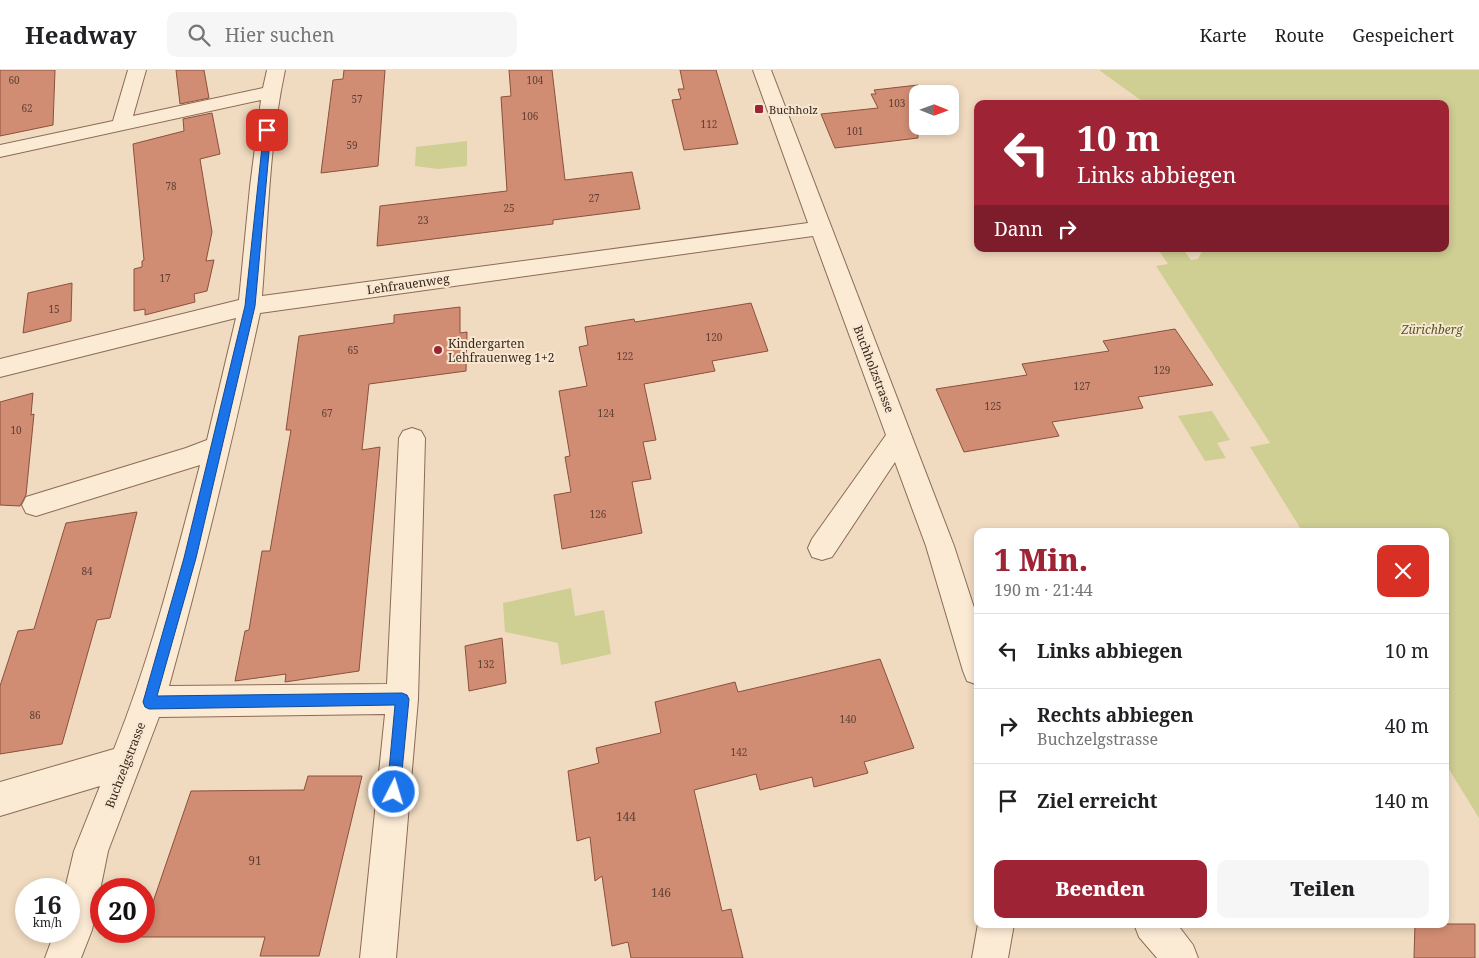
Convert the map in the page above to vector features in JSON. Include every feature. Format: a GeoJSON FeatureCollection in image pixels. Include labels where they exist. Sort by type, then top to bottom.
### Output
{"type":"FeatureCollection","features":[{"type":"Feature","properties":{"kind":"street"},"geometry":{"type":"LineString","coordinates":[[121,125],[137,70]]}},
{"type":"Feature","properties":{"kind":"street","name":"Buchzelgstrasse"},"geometry":{"type":"LineString","coordinates":[[69,944],[91,851],[149,702],[185,576],[218,446],[250,306],[260,187],[271,92],[276,70]]}},
{"type":"Feature","properties":{"kind":"street","name":"Buchholzstrasse"},"geometry":{"type":"LineString","coordinates":[[762,70],[940,546],[974,658]]}},
{"type":"Feature","properties":{"kind":"street"},"geometry":{"type":"LineString","coordinates":[[0,151],[271,92]]}},
{"type":"Feature","properties":{"kind":"street","name":"Lehfrauenweg"},"geometry":{"type":"LineString","coordinates":[[0,368],[250,306],[821,228]]}},
{"type":"Feature","properties":{"kind":"street"},"geometry":{"type":"LineString","coordinates":[[822,548],[899,436]]}},
{"type":"Feature","properties":{"kind":"street"},"geometry":{"type":"LineString","coordinates":[[378,958],[402,699],[412,438]]}},
{"type":"Feature","properties":{"kind":"street"},"geometry":{"type":"LineString","coordinates":[[36,505],[193,457],[218,446]]}},
{"type":"Feature","properties":{"kind":"street"},"geometry":{"type":"LineString","coordinates":[[149,702],[402,699]]}},
{"type":"Feature","properties":{"kind":"street"},"geometry":{"type":"LineString","coordinates":[[0,799],[126,762]]}},
{"type":"Feature","properties":{"kind":"street"},"geometry":{"type":"LineString","coordinates":[[990,958],[995,928]]}},
{"type":"Feature","properties":{"kind":"street"},"geometry":{"type":"LineString","coordinates":[[1157,928],[1180,958]]}},
{"type":"Feature","properties":{"kind":"green space","name":"Zürichberg"},"geometry":{"type":"Polygon","coordinates":[[[1099,70],[1479,70],[1479,818],[1449,769],[1449,528],[1300,528],[1250,447],[1270,443],[1156,266],[1168,264],[1160,252],[1185,252],[1191,260],[1198,259],[1202,252],[1449,252],[1449,100],[1140,100],[1099,70]]]}},
{"type":"Feature","properties":{"kind":"green space"},"geometry":{"type":"Polygon","coordinates":[[[467,141],[467,166],[438,169],[415,166],[416,147],[467,141]]]}},
{"type":"Feature","properties":{"kind":"green space"},"geometry":{"type":"Polygon","coordinates":[[[1212,411],[1230,440],[1217,443],[1226,458],[1205,461],[1178,416],[1212,411]]]}},
{"type":"Feature","properties":{"kind":"green space"},"geometry":{"type":"Polygon","coordinates":[[[571,588],[575,616],[604,610],[611,654],[561,665],[558,643],[505,632],[503,603],[571,588]]]}},
{"type":"Feature","properties":{"kind":"building"},"geometry":{"type":"Polygon","coordinates":[[[0,70],[55,70],[53,125],[0,136],[0,70]]]}},
{"type":"Feature","properties":{"kind":"building"},"geometry":{"type":"Polygon","coordinates":[[[176,70],[204,70],[209,98],[180,104],[176,70]]]}},
{"type":"Feature","properties":{"kind":"building"},"geometry":{"type":"Polygon","coordinates":[[[344,70],[385,70],[378,166],[321,173],[333,80],[343,79],[344,70]]]}},
{"type":"Feature","properties":{"kind":"building"},"geometry":{"type":"Polygon","coordinates":[[[509,70],[552,70],[565,180],[632,172],[640,209],[553,220],[553,224],[377,246],[380,206],[507,191],[501,97],[511,96],[509,70]]]}},
{"type":"Feature","properties":{"kind":"building"},"geometry":{"type":"Polygon","coordinates":[[[680,70],[716,70],[738,144],[684,150],[672,100],[681,99],[678,89],[684,89],[680,70]]]}},
{"type":"Feature","properties":{"kind":"building"},"geometry":{"type":"Polygon","coordinates":[[[909,86],[909,135],[918,135],[918,138],[835,148],[821,114],[878,108],[871,94],[876,94],[874,90],[909,86]]]}},
{"type":"Feature","properties":{"kind":"building"},"geometry":{"type":"Polygon","coordinates":[[[212,113],[220,154],[200,159],[212,232],[206,261],[214,260],[207,291],[194,294],[195,302],[145,315],[145,309],[134,311],[134,269],[142,267],[142,261],[144,260],[133,144],[184,131],[183,119],[212,113]]]}},
{"type":"Feature","properties":{"kind":"building"},"geometry":{"type":"Polygon","coordinates":[[[72,283],[71,321],[23,333],[28,293],[72,283]]]}},
{"type":"Feature","properties":{"kind":"building"},"geometry":{"type":"Polygon","coordinates":[[[751,303],[768,351],[712,361],[715,371],[644,384],[656,440],[643,442],[651,479],[632,482],[642,533],[562,549],[554,495],[571,492],[565,457],[570,456],[559,391],[587,386],[579,347],[588,345],[585,327],[634,319],[635,322],[751,303]]]}},
{"type":"Feature","properties":{"kind":"building"},"geometry":{"type":"Polygon","coordinates":[[[460,307],[460,333],[467,332],[466,371],[369,384],[362,450],[380,447],[359,671],[285,682],[286,674],[235,681],[245,631],[249,630],[262,551],[270,551],[291,430],[286,430],[299,336],[394,323],[394,315],[460,307]]]}},
{"type":"Feature","properties":{"kind":"building"},"geometry":{"type":"Polygon","coordinates":[[[1175,329],[1213,385],[1138,397],[1143,408],[1052,422],[1059,436],[964,452],[936,389],[1027,375],[1022,364],[1109,351],[1103,341],[1175,329]]]}},
{"type":"Feature","properties":{"kind":"building"},"geometry":{"type":"Polygon","coordinates":[[[33,393],[31,415],[34,414],[26,495],[20,506],[0,505],[0,402],[33,393]]]}},
{"type":"Feature","properties":{"kind":"building"},"geometry":{"type":"Polygon","coordinates":[[[137,512],[110,618],[97,620],[62,744],[0,754],[0,686],[18,631],[34,629],[66,523],[137,512]]]}},
{"type":"Feature","properties":{"kind":"building"},"geometry":{"type":"Polygon","coordinates":[[[502,638],[506,683],[469,691],[465,646],[502,638]]]}},
{"type":"Feature","properties":{"kind":"building"},"geometry":{"type":"Polygon","coordinates":[[[880,659],[914,748],[864,762],[868,773],[814,787],[812,777],[760,790],[756,774],[694,790],[722,911],[731,909],[743,958],[631,958],[628,942],[612,946],[602,876],[595,881],[590,837],[577,841],[568,771],[599,763],[596,748],[661,733],[655,702],[735,682],[738,692],[880,659]]]}},
{"type":"Feature","properties":{"kind":"building"},"geometry":{"type":"Polygon","coordinates":[[[308,776],[362,776],[319,956],[260,956],[265,937],[155,937],[155,896],[191,791],[304,790],[308,776]]]}},
{"type":"Feature","properties":{"kind":"building"},"geometry":{"type":"Polygon","coordinates":[[[1449,924],[1475,924],[1475,958],[1414,958],[1415,928],[1449,928],[1449,924]]]}},
{"type":"Feature","properties":{"kind":"place","name":"Buchholz"},"geometry":{"type":"Point","coordinates":[759,109]}},
{"type":"Feature","properties":{"kind":"place","name":"Kindergarten Lehfrauenweg 1+2"},"geometry":{"type":"Point","coordinates":[438,350]}},
{"type":"Feature","properties":{"kind":"route"},"geometry":{"type":"LineString","coordinates":[[267,130],[250,306],[190,558],[149,702],[402,699],[394,792]]}}]}
